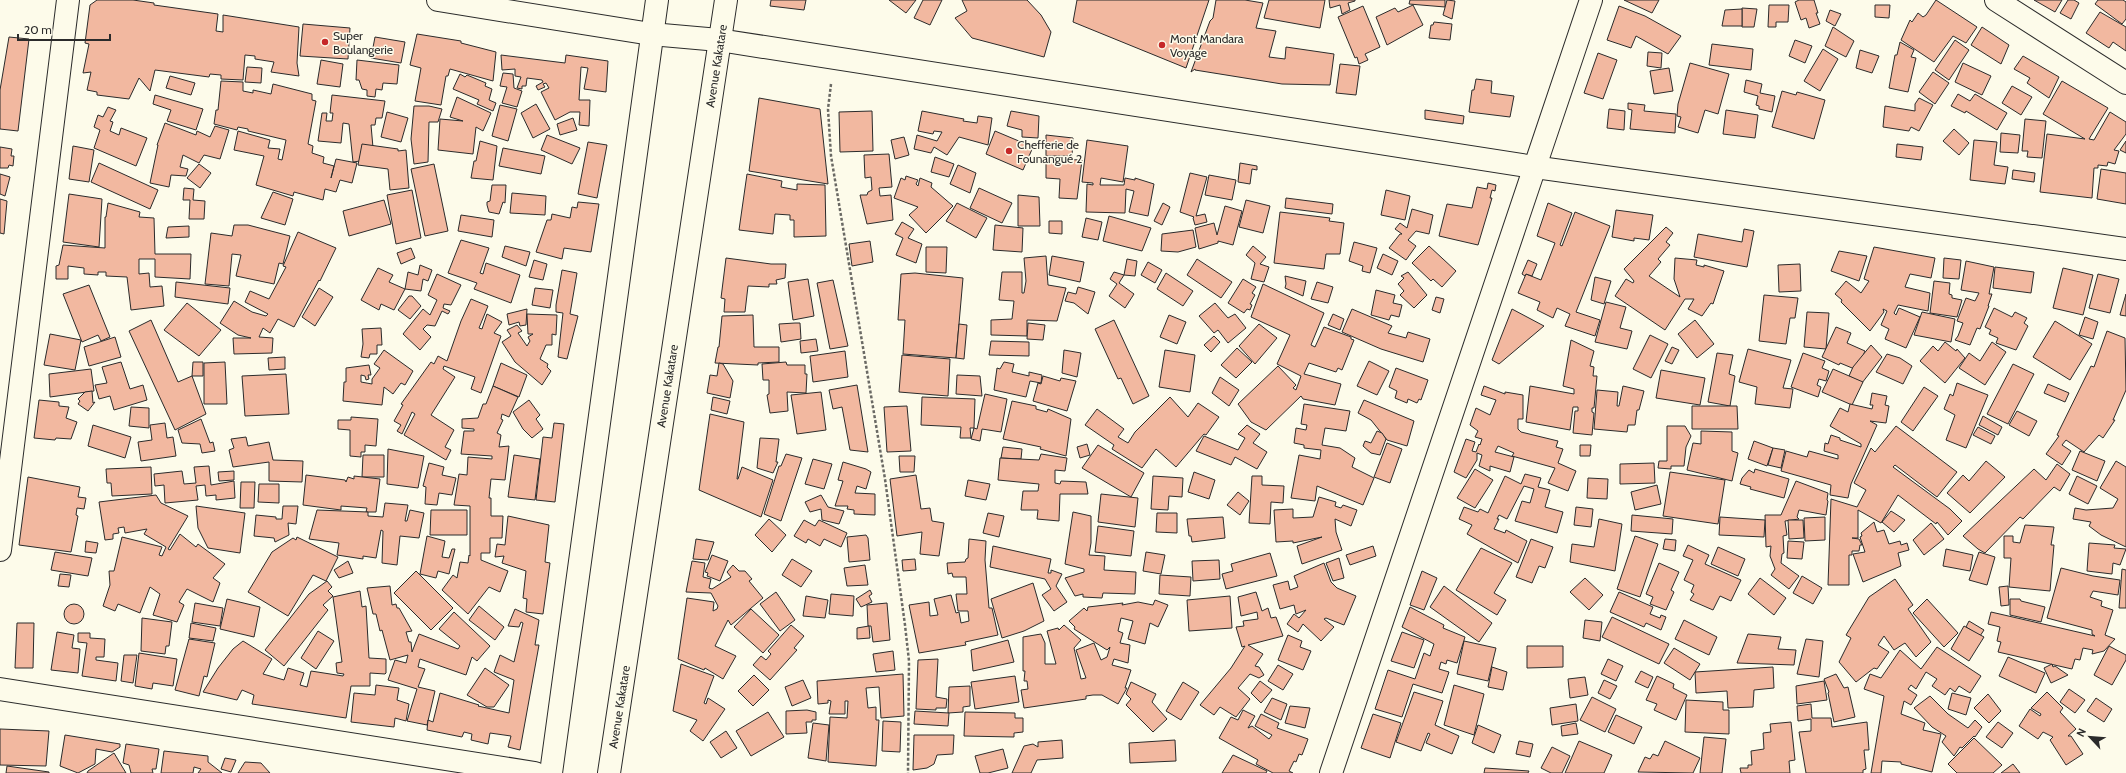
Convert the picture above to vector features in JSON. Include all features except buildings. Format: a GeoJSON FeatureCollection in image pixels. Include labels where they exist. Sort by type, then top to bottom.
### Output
{"type":"FeatureCollection","features":[{"type":"Feature","properties":{"kind":"main road"},"geometry":{"type":"LineString","coordinates":[[0,550],[68,0]]}},
{"type":"Feature","properties":{"kind":"main road"},"geometry":{"type":"LineString","coordinates":[[438,0],[651,34],[719,40],[1534,167],[2126,249]]}},
{"type":"Feature","properties":{"kind":"main road"},"geometry":{"type":"LineString","coordinates":[[551,773],[651,34],[657,0]]}},
{"type":"Feature","properties":{"kind":"main road","name":"Avenue Kakatare"},"geometry":{"type":"LineString","coordinates":[[609,773],[726,0]]}},
{"type":"Feature","properties":{"kind":"main road"},"geometry":{"type":"LineString","coordinates":[[1331,773],[1591,0]]}},
{"type":"Feature","properties":{"kind":"main road"},"geometry":{"type":"LineString","coordinates":[[1996,0],[2126,83]]}},
{"type":"Feature","properties":{"kind":"main road"},"geometry":{"type":"LineString","coordinates":[[0,689],[536,773]]}},
{"type":"Feature","properties":{"kind":"path"},"geometry":{"type":"LineString","coordinates":[[834,58],[828,109],[831,156],[884,479],[906,625],[908,661],[908,773]]}},
{"type":"Feature","properties":{"kind":"place","name":"Super Boulangerie"},"geometry":{"type":"Point","coordinates":[325,42]}},
{"type":"Feature","properties":{"kind":"place","name":"Mont Mandara Voyage"},"geometry":{"type":"Point","coordinates":[1162,45]}},
{"type":"Feature","properties":{"kind":"place","name":"Chefferie de Founangué 2"},"geometry":{"type":"Point","coordinates":[1009,151]}}]}
